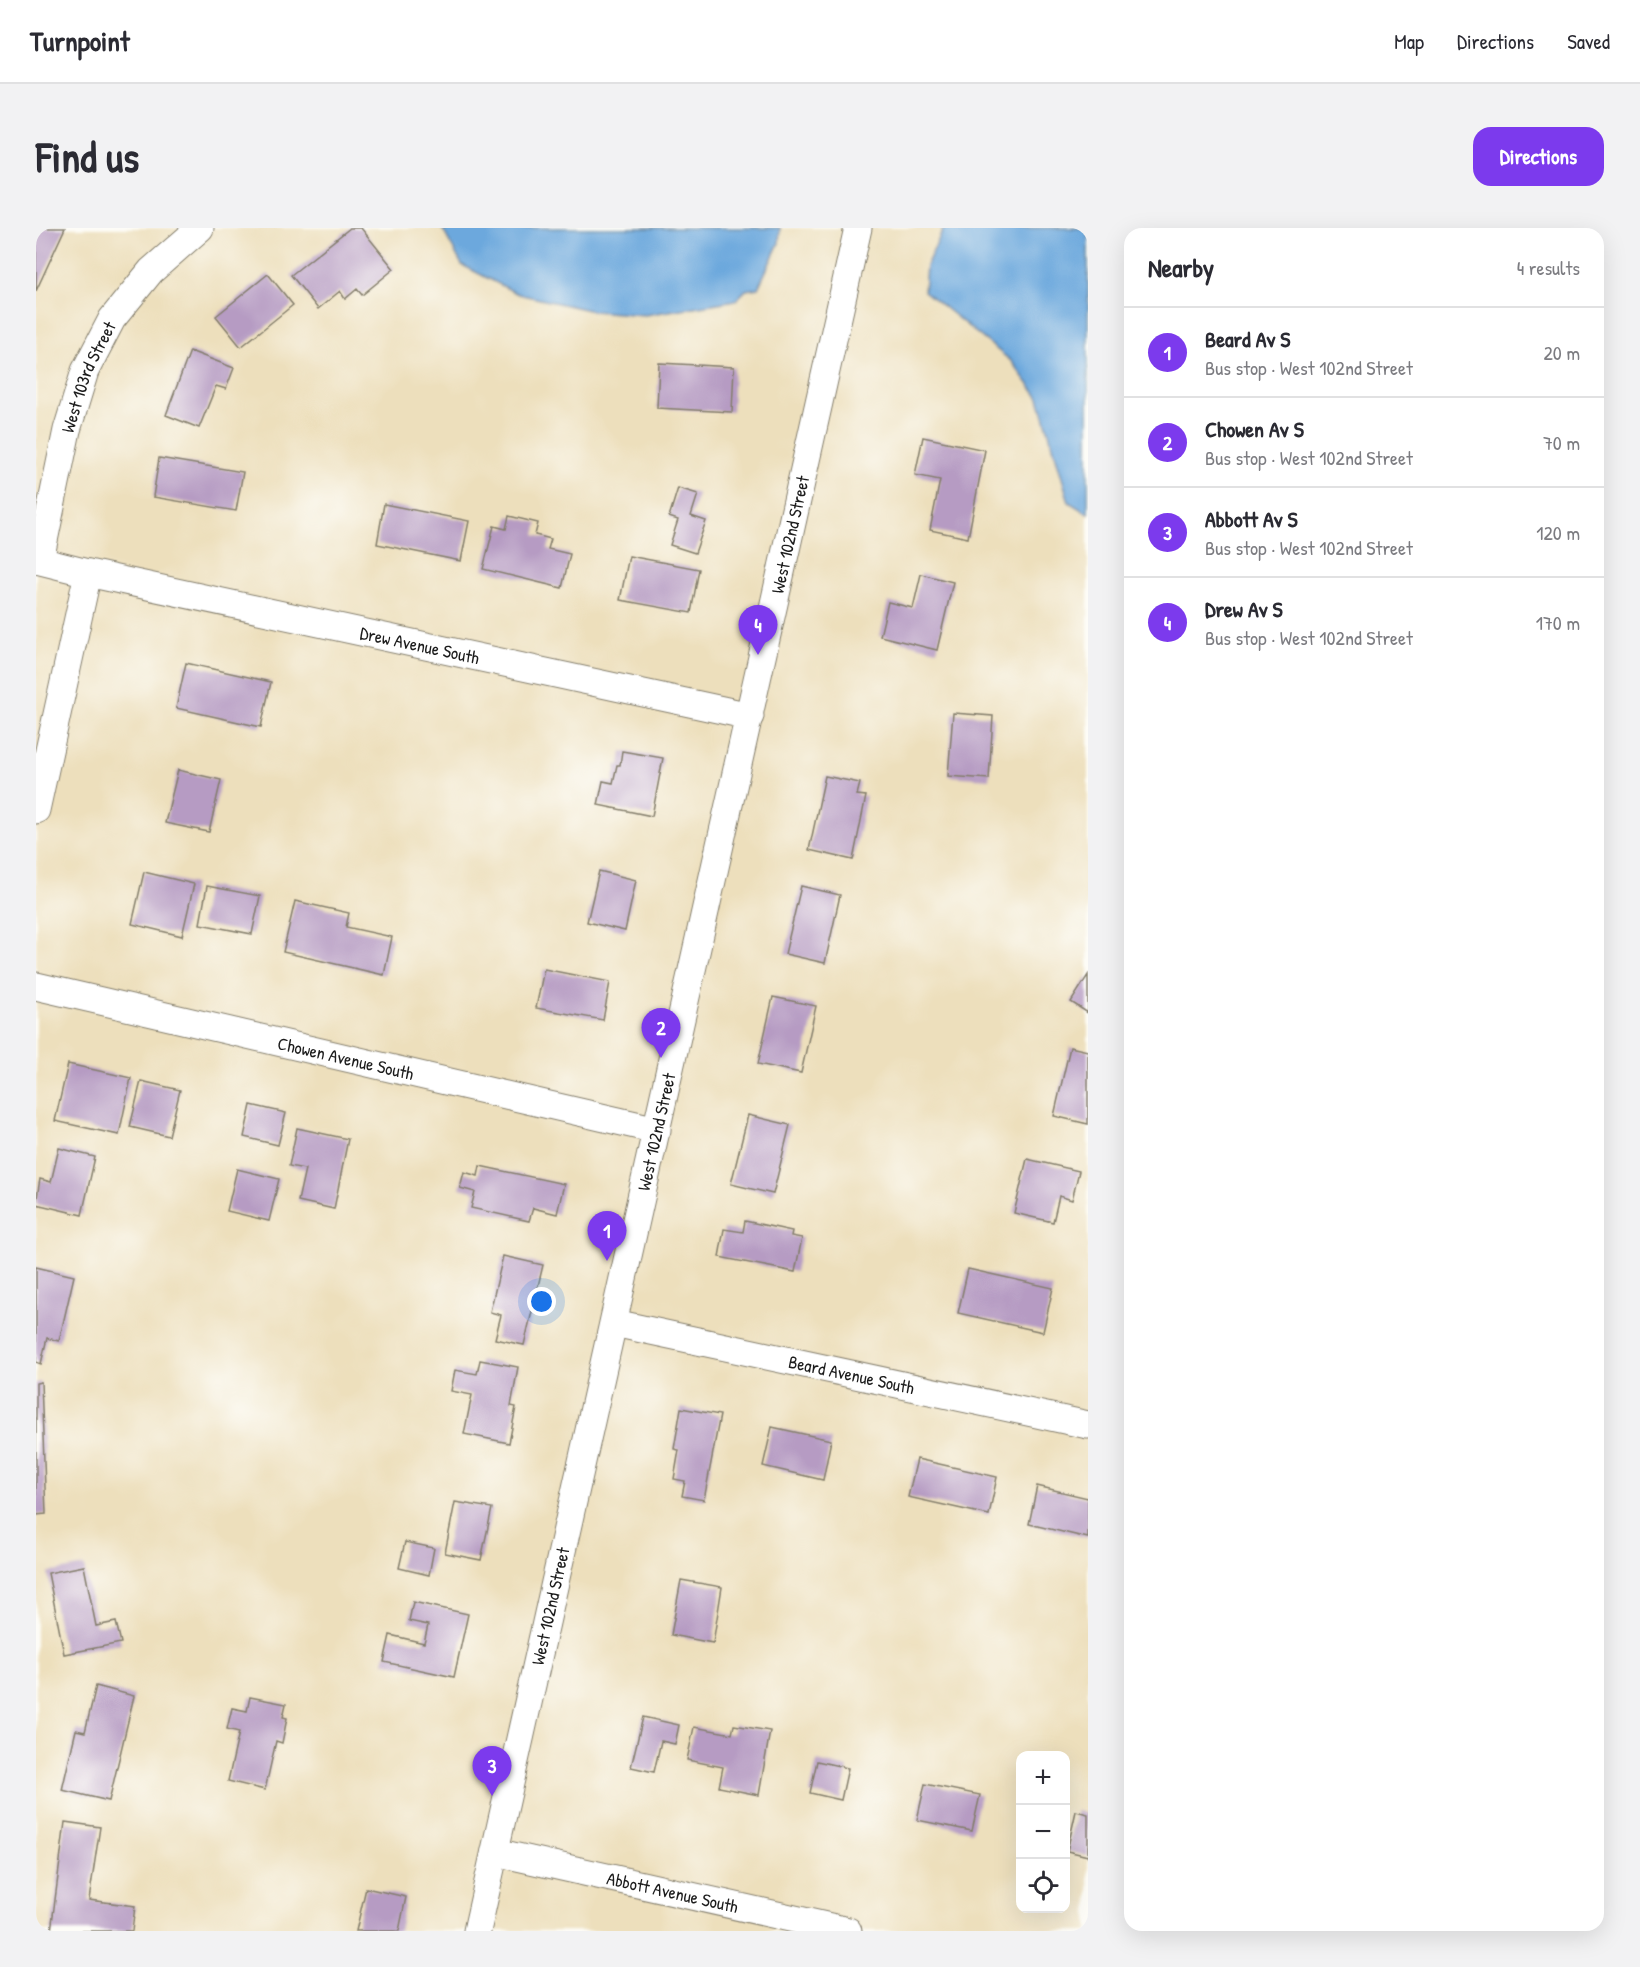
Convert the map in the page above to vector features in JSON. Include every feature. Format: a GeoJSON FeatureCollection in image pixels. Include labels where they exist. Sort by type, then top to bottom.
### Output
{"type":"FeatureCollection","features":[{"type":"Feature","properties":{"kind":"street","name":"West 103rd Street"},"geometry":{"type":"LineString","coordinates":[[38,560],[67,430],[85,371],[112,319],[151,271],[200,228]]}},
{"type":"Feature","properties":{"kind":"street","name":"West 102nd Street"},"geometry":{"type":"LineString","coordinates":[[477,1931],[858,228]]}},
{"type":"Feature","properties":{"kind":"street","name":"Drew Avenue South"},"geometry":{"type":"LineString","coordinates":[[38,560],[88,573],[750,716]]}},
{"type":"Feature","properties":{"kind":"street"},"geometry":{"type":"LineString","coordinates":[[36,810],[88,573]]}},
{"type":"Feature","properties":{"kind":"street","name":"Chowen Avenue South"},"geometry":{"type":"LineString","coordinates":[[36,986],[657,1130]]}},
{"type":"Feature","properties":{"kind":"street","name":"Beard Avenue South"},"geometry":{"type":"LineString","coordinates":[[614,1323],[1088,1425]]}},
{"type":"Feature","properties":{"kind":"street","name":"Abbott Avenue South"},"geometry":{"type":"LineString","coordinates":[[495,1852],[848,1931]]}},
{"type":"Feature","properties":{"kind":"water"},"geometry":{"type":"Polygon","coordinates":[[[442,228],[780,228],[779,243],[758,288],[746,290],[736,300],[645,315],[593,311],[518,294],[462,265],[442,228]]]}},
{"type":"Feature","properties":{"kind":"water"},"geometry":{"type":"Polygon","coordinates":[[[944,228],[1088,228],[1088,514],[1069,502],[1039,398],[1011,361],[924,291],[926,266],[944,228]]]}},
{"type":"Feature","properties":{"kind":"building"},"geometry":{"type":"Polygon","coordinates":[[[36,228],[65,228],[36,291],[36,228]]]}},
{"type":"Feature","properties":{"kind":"building"},"geometry":{"type":"Polygon","coordinates":[[[350,228],[361,228],[394,269],[362,295],[357,289],[345,299],[340,291],[318,309],[291,275],[350,228]]]}},
{"type":"Feature","properties":{"kind":"building"},"geometry":{"type":"Polygon","coordinates":[[[268,274],[293,305],[241,347],[216,316],[268,274]]]}},
{"type":"Feature","properties":{"kind":"building"},"geometry":{"type":"Polygon","coordinates":[[[190,351],[234,368],[226,389],[216,386],[199,428],[166,415],[190,351]]]}},
{"type":"Feature","properties":{"kind":"building"},"geometry":{"type":"Polygon","coordinates":[[[659,363],[734,367],[732,412],[657,408],[659,363]]]}},
{"type":"Feature","properties":{"kind":"building"},"geometry":{"type":"Polygon","coordinates":[[[923,437],[985,450],[968,538],[930,530],[940,480],[915,475],[923,437]]]}},
{"type":"Feature","properties":{"kind":"building"},"geometry":{"type":"Polygon","coordinates":[[[159,458],[243,472],[236,511],[153,497],[159,458]]]}},
{"type":"Feature","properties":{"kind":"building"},"geometry":{"type":"Polygon","coordinates":[[[678,488],[698,494],[691,516],[706,521],[695,553],[670,545],[678,520],[669,517],[678,488]]]}},
{"type":"Feature","properties":{"kind":"building"},"geometry":{"type":"Polygon","coordinates":[[[384,504],[469,521],[461,561],[377,544],[384,504]]]}},
{"type":"Feature","properties":{"kind":"building"},"geometry":{"type":"Polygon","coordinates":[[[509,516],[538,523],[535,535],[551,539],[548,549],[570,554],[562,588],[483,569],[494,526],[506,529],[509,516]]]}},
{"type":"Feature","properties":{"kind":"building"},"geometry":{"type":"Polygon","coordinates":[[[629,556],[699,569],[691,613],[620,600],[629,556]]]}},
{"type":"Feature","properties":{"kind":"building"},"geometry":{"type":"Polygon","coordinates":[[[921,574],[953,582],[937,650],[880,636],[888,602],[913,608],[921,574]]]}},
{"type":"Feature","properties":{"kind":"building"},"geometry":{"type":"Polygon","coordinates":[[[186,663],[271,682],[261,727],[176,708],[186,663]]]}},
{"type":"Feature","properties":{"kind":"building"},"geometry":{"type":"Polygon","coordinates":[[[953,713],[993,716],[989,779],[948,776],[953,713]]]}},
{"type":"Feature","properties":{"kind":"building"},"geometry":{"type":"Polygon","coordinates":[[[622,751],[663,758],[652,816],[598,805],[603,781],[613,783],[617,765],[620,765],[622,751]]]}},
{"type":"Feature","properties":{"kind":"building"},"geometry":{"type":"Polygon","coordinates":[[[178,770],[221,780],[209,832],[165,823],[178,770]]]}},
{"type":"Feature","properties":{"kind":"building"},"geometry":{"type":"Polygon","coordinates":[[[825,776],[860,783],[857,795],[866,796],[853,860],[809,850],[825,776]]]}},
{"type":"Feature","properties":{"kind":"building"},"geometry":{"type":"Polygon","coordinates":[[[599,871],[636,880],[625,931],[587,922],[599,871]]]}},
{"type":"Feature","properties":{"kind":"building"},"geometry":{"type":"Polygon","coordinates":[[[144,872],[194,884],[182,936],[132,924],[144,872]]]}},
{"type":"Feature","properties":{"kind":"building"},"geometry":{"type":"Polygon","coordinates":[[[207,886],[260,896],[252,934],[200,924],[207,886]]]}},
{"type":"Feature","properties":{"kind":"building"},"geometry":{"type":"Polygon","coordinates":[[[801,886],[840,895],[825,963],[785,954],[801,886]]]}},
{"type":"Feature","properties":{"kind":"building"},"geometry":{"type":"Polygon","coordinates":[[[295,901],[349,913],[346,927],[392,937],[384,975],[283,952],[295,901]]]}},
{"type":"Feature","properties":{"kind":"building"},"geometry":{"type":"Polygon","coordinates":[[[544,969],[610,982],[603,1020],[536,1008],[544,969]]]}},
{"type":"Feature","properties":{"kind":"building"},"geometry":{"type":"Polygon","coordinates":[[[1088,975],[1088,1013],[1071,1002],[1088,975]]]}},
{"type":"Feature","properties":{"kind":"building"},"geometry":{"type":"Polygon","coordinates":[[[773,997],[816,1006],[801,1073],[758,1064],[773,997]]]}},
{"type":"Feature","properties":{"kind":"building"},"geometry":{"type":"Polygon","coordinates":[[[1070,1047],[1088,1051],[1088,1124],[1054,1116],[1070,1047]]]}},
{"type":"Feature","properties":{"kind":"building"},"geometry":{"type":"Polygon","coordinates":[[[68,1064],[131,1078],[119,1135],[55,1121],[68,1064]]]}},
{"type":"Feature","properties":{"kind":"building"},"geometry":{"type":"Polygon","coordinates":[[[141,1081],[180,1090],[169,1136],[130,1127],[141,1081]]]}},
{"type":"Feature","properties":{"kind":"building"},"geometry":{"type":"Polygon","coordinates":[[[251,1105],[286,1113],[278,1145],[244,1137],[251,1105]]]}},
{"type":"Feature","properties":{"kind":"building"},"geometry":{"type":"Polygon","coordinates":[[[748,1115],[790,1125],[773,1194],[731,1184],[748,1115]]]}},
{"type":"Feature","properties":{"kind":"building"},"geometry":{"type":"Polygon","coordinates":[[[297,1128],[348,1139],[334,1209],[298,1201],[305,1169],[289,1166],[297,1128]]]}},
{"type":"Feature","properties":{"kind":"building"},"geometry":{"type":"Polygon","coordinates":[[[59,1148],[95,1157],[82,1215],[36,1204],[40,1179],[51,1182],[59,1148]]]}},
{"type":"Feature","properties":{"kind":"building"},"geometry":{"type":"Polygon","coordinates":[[[1027,1159],[1079,1171],[1072,1200],[1059,1196],[1053,1222],[1014,1213],[1027,1159]]]}},
{"type":"Feature","properties":{"kind":"building"},"geometry":{"type":"Polygon","coordinates":[[[480,1166],[564,1184],[557,1214],[533,1208],[529,1221],[471,1208],[475,1192],[460,1188],[464,1172],[478,1176],[480,1166]]]}},
{"type":"Feature","properties":{"kind":"building"},"geometry":{"type":"Polygon","coordinates":[[[237,1169],[279,1179],[269,1221],[227,1211],[237,1169]]]}},
{"type":"Feature","properties":{"kind":"building"},"geometry":{"type":"Polygon","coordinates":[[[745,1221],[792,1231],[791,1236],[802,1238],[795,1272],[719,1257],[724,1229],[743,1232],[745,1221]]]}},
{"type":"Feature","properties":{"kind":"building"},"geometry":{"type":"Polygon","coordinates":[[[503,1256],[543,1265],[524,1345],[495,1339],[501,1315],[490,1312],[503,1256]]]}},
{"type":"Feature","properties":{"kind":"building"},"geometry":{"type":"Polygon","coordinates":[[[36,1267],[74,1276],[59,1341],[47,1338],[41,1364],[36,1362],[36,1267]]]}},
{"type":"Feature","properties":{"kind":"building"},"geometry":{"type":"Polygon","coordinates":[[[968,1269],[1053,1288],[1043,1332],[958,1313],[968,1269]]]}},
{"type":"Feature","properties":{"kind":"building"},"geometry":{"type":"Polygon","coordinates":[[[480,1360],[518,1367],[511,1406],[516,1407],[509,1443],[464,1434],[472,1395],[451,1391],[455,1370],[477,1374],[480,1360]]]}},
{"type":"Feature","properties":{"kind":"building"},"geometry":{"type":"Polygon","coordinates":[[[41,1382],[46,1514],[36,1515],[36,1383],[41,1382]]]}},
{"type":"Feature","properties":{"kind":"building"},"geometry":{"type":"Polygon","coordinates":[[[681,1408],[720,1415],[704,1500],[682,1496],[685,1481],[674,1479],[679,1450],[674,1449],[681,1408]]]}},
{"type":"Feature","properties":{"kind":"building"},"geometry":{"type":"Polygon","coordinates":[[[772,1427],[831,1440],[823,1480],[763,1466],[772,1427]]]}},
{"type":"Feature","properties":{"kind":"building"},"geometry":{"type":"Polygon","coordinates":[[[917,1459],[997,1477],[989,1515],[908,1497],[917,1459]]]}},
{"type":"Feature","properties":{"kind":"building"},"geometry":{"type":"Polygon","coordinates":[[[1037,1486],[1088,1498],[1088,1538],[1029,1524],[1037,1486]]]}},
{"type":"Feature","properties":{"kind":"building"},"geometry":{"type":"Polygon","coordinates":[[[455,1502],[492,1508],[481,1560],[445,1553],[455,1502]]]}},
{"type":"Feature","properties":{"kind":"building"},"geometry":{"type":"Polygon","coordinates":[[[405,1542],[434,1548],[429,1575],[399,1568],[405,1542]]]}},
{"type":"Feature","properties":{"kind":"building"},"geometry":{"type":"Polygon","coordinates":[[[84,1566],[96,1626],[116,1622],[121,1643],[64,1654],[48,1573],[84,1566]]]}},
{"type":"Feature","properties":{"kind":"building"},"geometry":{"type":"Polygon","coordinates":[[[681,1580],[722,1587],[713,1643],[671,1635],[681,1580]]]}},
{"type":"Feature","properties":{"kind":"building"},"geometry":{"type":"Polygon","coordinates":[[[413,1602],[468,1614],[454,1677],[384,1662],[390,1635],[424,1643],[428,1625],[409,1621],[413,1602]]]}},
{"type":"Feature","properties":{"kind":"building"},"geometry":{"type":"Polygon","coordinates":[[[96,1686],[134,1696],[109,1801],[62,1790],[76,1730],[85,1732],[96,1686]]]}},
{"type":"Feature","properties":{"kind":"building"},"geometry":{"type":"Polygon","coordinates":[[[250,1697],[286,1704],[283,1717],[287,1718],[282,1743],[276,1741],[265,1790],[228,1781],[239,1732],[227,1729],[232,1708],[247,1711],[250,1697]]]}},
{"type":"Feature","properties":{"kind":"building"},"geometry":{"type":"Polygon","coordinates":[[[643,1717],[679,1725],[675,1744],[661,1741],[654,1772],[631,1767],[643,1717]]]}},
{"type":"Feature","properties":{"kind":"building"},"geometry":{"type":"Polygon","coordinates":[[[734,1725],[770,1731],[759,1795],[719,1787],[723,1767],[687,1760],[694,1727],[732,1734],[734,1725]]]}},
{"type":"Feature","properties":{"kind":"building"},"geometry":{"type":"Polygon","coordinates":[[[817,1761],[848,1768],[841,1800],[810,1793],[817,1761]]]}},
{"type":"Feature","properties":{"kind":"building"},"geometry":{"type":"Polygon","coordinates":[[[925,1784],[980,1795],[972,1831],[917,1820],[925,1784]]]}},
{"type":"Feature","properties":{"kind":"building"},"geometry":{"type":"Polygon","coordinates":[[[1076,1811],[1088,1814],[1088,1856],[1070,1852],[1070,1838],[1076,1811]]]}},
{"type":"Feature","properties":{"kind":"building"},"geometry":{"type":"Polygon","coordinates":[[[65,1822],[100,1827],[89,1900],[135,1906],[132,1931],[51,1931],[65,1822]]]}},
{"type":"Feature","properties":{"kind":"building"},"geometry":{"type":"Polygon","coordinates":[[[366,1888],[406,1897],[399,1931],[356,1931],[366,1888]]]}},
{"type":"Feature","properties":{"kind":"place","name":"Drew Av S"},"geometry":{"type":"Point","coordinates":[758,655]}},
{"type":"Feature","properties":{"kind":"place","name":"Chowen Av S"},"geometry":{"type":"Point","coordinates":[661,1058]}},
{"type":"Feature","properties":{"kind":"place","name":"Beard Av S"},"geometry":{"type":"Point","coordinates":[607,1261]}},
{"type":"Feature","properties":{"kind":"place","name":"Abbott Av S"},"geometry":{"type":"Point","coordinates":[492,1796]}}]}
